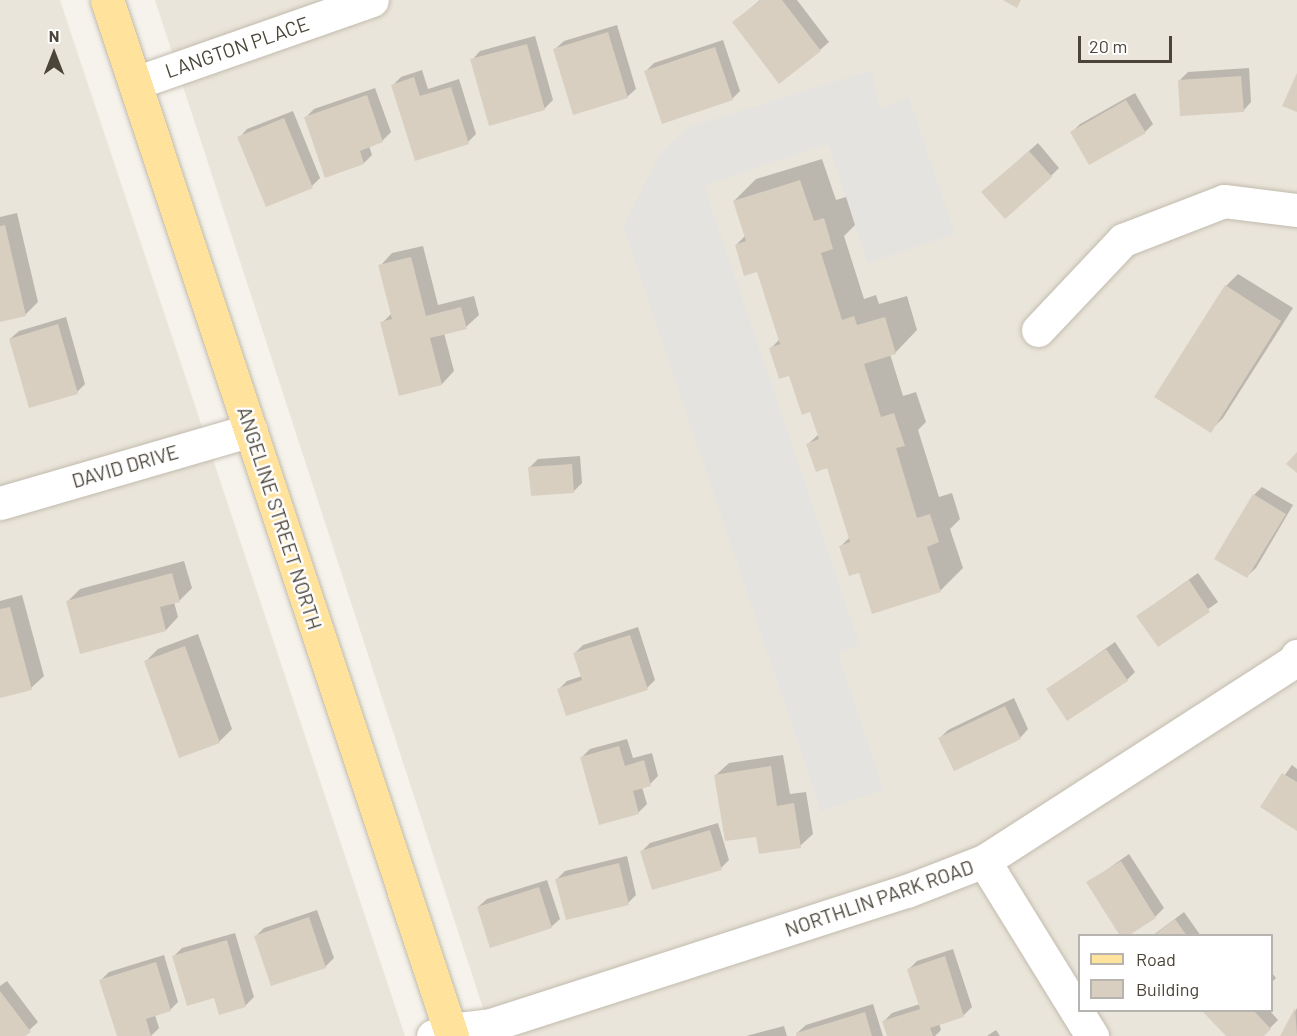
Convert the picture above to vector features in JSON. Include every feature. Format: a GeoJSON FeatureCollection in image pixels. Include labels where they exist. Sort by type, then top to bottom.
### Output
{"type":"FeatureCollection","features":[{"type":"Feature","properties":{"kind":"main road","name":"ANGELINE STREET NORTH"},"geometry":{"type":"LineString","coordinates":[[107,0],[251,430],[445,1034]]}},
{"type":"Feature","properties":{"kind":"street","name":"LANGTON PLACE"},"geometry":{"type":"LineString","coordinates":[[135,83],[372,0]]}},
{"type":"Feature","properties":{"kind":"street"},"geometry":{"type":"LineString","coordinates":[[1038,330],[1123,240],[1224,201],[1297,210]]}},
{"type":"Feature","properties":{"kind":"street","name":"DAVID DRIVE"},"geometry":{"type":"LineString","coordinates":[[0,503],[251,430]]}},
{"type":"Feature","properties":{"kind":"street","name":"NORTHLIN PARK ROAD"},"geometry":{"type":"LineString","coordinates":[[445,1034],[491,1025],[907,891],[984,861],[1296,660]]}},
{"type":"Feature","properties":{"kind":"street"},"geometry":{"type":"LineString","coordinates":[[984,861],[1092,1036]]}},
{"type":"Feature","properties":{"kind":"shaded area"},"geometry":{"type":"Polygon","coordinates":[[[0,0],[60,0],[405,1036],[0,1036],[0,0]]]}},
{"type":"Feature","properties":{"kind":"shaded area"},"geometry":{"type":"Polygon","coordinates":[[[155,0],[1297,0],[1297,1036],[492,1036],[155,0]]]}},
{"type":"Feature","properties":{"kind":"shaded area"},"geometry":{"type":"Polygon","coordinates":[[[872,70],[880,109],[909,97],[955,234],[868,263],[828,144],[704,186],[860,645],[838,653],[884,790],[821,811],[623,226],[661,152],[688,127],[872,70]]]}},
{"type":"Feature","properties":{"kind":"building"},"geometry":{"type":"Polygon","coordinates":[[[761,0],[782,0],[821,51],[779,84],[732,22],[761,0]]]}},
{"type":"Feature","properties":{"kind":"building"},"geometry":{"type":"Polygon","coordinates":[[[1003,0],[1021,0],[1017,8],[1003,0]]]}},
{"type":"Feature","properties":{"kind":"building"},"geometry":{"type":"Polygon","coordinates":[[[608,32],[628,98],[573,115],[553,49],[608,32]]]}},
{"type":"Feature","properties":{"kind":"building"},"geometry":{"type":"Polygon","coordinates":[[[527,44],[545,110],[489,126],[470,59],[527,44]]]}},
{"type":"Feature","properties":{"kind":"building"},"geometry":{"type":"Polygon","coordinates":[[[715,47],[733,100],[662,124],[644,71],[715,47]]]}},
{"type":"Feature","properties":{"kind":"building"},"geometry":{"type":"Polygon","coordinates":[[[1297,73],[1297,112],[1282,106],[1297,73]]]}},
{"type":"Feature","properties":{"kind":"building"},"geometry":{"type":"Polygon","coordinates":[[[1241,76],[1244,112],[1180,116],[1178,80],[1241,76]]]}},
{"type":"Feature","properties":{"kind":"building"},"geometry":{"type":"Polygon","coordinates":[[[414,77],[420,96],[451,87],[469,144],[415,161],[391,85],[414,77]]]}},
{"type":"Feature","properties":{"kind":"building"},"geometry":{"type":"Polygon","coordinates":[[[367,95],[383,142],[360,151],[364,164],[325,178],[304,117],[367,95]]]}},
{"type":"Feature","properties":{"kind":"building"},"geometry":{"type":"Polygon","coordinates":[[[1126,100],[1146,133],[1089,165],[1070,132],[1126,100]]]}},
{"type":"Feature","properties":{"kind":"building"},"geometry":{"type":"Polygon","coordinates":[[[284,118],[313,188],[266,207],[237,137],[284,118]]]}},
{"type":"Feature","properties":{"kind":"building"},"geometry":{"type":"Polygon","coordinates":[[[1029,151],[1052,177],[1005,219],[981,192],[1029,151]]]}},
{"type":"Feature","properties":{"kind":"building"},"geometry":{"type":"Polygon","coordinates":[[[800,180],[814,221],[824,218],[833,249],[821,253],[842,320],[854,316],[857,325],[885,317],[896,354],[864,364],[881,417],[894,413],[905,446],[896,448],[917,518],[930,514],[939,542],[927,547],[941,592],[872,614],[859,573],[849,576],[839,546],[850,542],[827,468],[816,472],[806,444],[819,439],[810,412],[802,415],[789,376],[779,379],[769,348],[780,344],[757,272],[744,276],[735,245],[746,241],[733,201],[800,180]]]}},
{"type":"Feature","properties":{"kind":"building"},"geometry":{"type":"Polygon","coordinates":[[[5,225],[26,316],[0,322],[0,226],[5,225]]]}},
{"type":"Feature","properties":{"kind":"building"},"geometry":{"type":"Polygon","coordinates":[[[411,257],[426,316],[461,307],[467,329],[430,338],[442,385],[399,396],[380,322],[392,319],[378,265],[411,257]]]}},
{"type":"Feature","properties":{"kind":"building"},"geometry":{"type":"Polygon","coordinates":[[[1225,285],[1281,321],[1211,433],[1154,397],[1225,285]]]}},
{"type":"Feature","properties":{"kind":"building"},"geometry":{"type":"Polygon","coordinates":[[[58,324],[78,394],[29,408],[9,339],[58,324]]]}},
{"type":"Feature","properties":{"kind":"building"},"geometry":{"type":"Polygon","coordinates":[[[1297,452],[1297,473],[1286,464],[1297,452]]]}},
{"type":"Feature","properties":{"kind":"building"},"geometry":{"type":"Polygon","coordinates":[[[572,464],[574,493],[531,496],[528,467],[572,464]]]}},
{"type":"Feature","properties":{"kind":"building"},"geometry":{"type":"Polygon","coordinates":[[[1253,494],[1286,514],[1247,578],[1214,559],[1253,494]]]}},
{"type":"Feature","properties":{"kind":"building"},"geometry":{"type":"Polygon","coordinates":[[[172,573],[180,602],[160,607],[166,631],[80,654],[66,601],[172,573]]]}},
{"type":"Feature","properties":{"kind":"building"},"geometry":{"type":"Polygon","coordinates":[[[1189,580],[1210,612],[1158,647],[1136,616],[1189,580]]]}},
{"type":"Feature","properties":{"kind":"building"},"geometry":{"type":"Polygon","coordinates":[[[10,607],[32,690],[0,698],[0,609],[10,607]]]}},
{"type":"Feature","properties":{"kind":"building"},"geometry":{"type":"Polygon","coordinates":[[[630,635],[648,690],[566,716],[557,689],[582,680],[573,653],[630,635]]]}},
{"type":"Feature","properties":{"kind":"building"},"geometry":{"type":"Polygon","coordinates":[[[185,646],[220,743],[179,758],[144,661],[185,646]]]}},
{"type":"Feature","properties":{"kind":"building"},"geometry":{"type":"Polygon","coordinates":[[[1106,649],[1128,681],[1067,721],[1046,689],[1106,649]]]}},
{"type":"Feature","properties":{"kind":"building"},"geometry":{"type":"Polygon","coordinates":[[[1005,706],[1021,739],[954,771],[938,738],[1005,706]]]}},
{"type":"Feature","properties":{"kind":"building"},"geometry":{"type":"Polygon","coordinates":[[[619,746],[625,766],[644,760],[651,786],[633,791],[639,814],[599,825],[580,757],[619,746]]]}},
{"type":"Feature","properties":{"kind":"building"},"geometry":{"type":"Polygon","coordinates":[[[771,766],[777,806],[794,803],[801,848],[759,854],[756,837],[725,841],[714,775],[771,766]]]}},
{"type":"Feature","properties":{"kind":"building"},"geometry":{"type":"Polygon","coordinates":[[[1282,773],[1297,782],[1297,831],[1260,807],[1282,773]]]}},
{"type":"Feature","properties":{"kind":"building"},"geometry":{"type":"Polygon","coordinates":[[[710,830],[722,870],[652,890],[640,851],[710,830]]]}},
{"type":"Feature","properties":{"kind":"building"},"geometry":{"type":"Polygon","coordinates":[[[1121,861],[1156,918],[1131,934],[1119,934],[1086,882],[1121,861]]]}},
{"type":"Feature","properties":{"kind":"building"},"geometry":{"type":"Polygon","coordinates":[[[619,863],[629,905],[566,920],[555,879],[619,863]]]}},
{"type":"Feature","properties":{"kind":"building"},"geometry":{"type":"Polygon","coordinates":[[[539,887],[552,928],[490,948],[477,907],[539,887]]]}},
{"type":"Feature","properties":{"kind":"building"},"geometry":{"type":"Polygon","coordinates":[[[309,917],[326,968],[271,986],[254,936],[309,917]]]}},
{"type":"Feature","properties":{"kind":"building"},"geometry":{"type":"Polygon","coordinates":[[[1175,919],[1186,934],[1156,934],[1175,919]]]}},
{"type":"Feature","properties":{"kind":"building"},"geometry":{"type":"Polygon","coordinates":[[[227,940],[246,1007],[219,1015],[214,998],[187,1006],[172,956],[227,940]]]}},
{"type":"Feature","properties":{"kind":"building"},"geometry":{"type":"Polygon","coordinates":[[[945,956],[964,1017],[930,1028],[933,1036],[887,1036],[882,1021],[920,1009],[907,969],[945,956]]]}},
{"type":"Feature","properties":{"kind":"building"},"geometry":{"type":"Polygon","coordinates":[[[156,962],[171,1011],[146,1019],[151,1036],[117,1036],[99,980],[156,962]]]}},
{"type":"Feature","properties":{"kind":"building"},"geometry":{"type":"Polygon","coordinates":[[[0,991],[31,1032],[25,1036],[0,1036],[0,991]]]}},
{"type":"Feature","properties":{"kind":"building"},"geometry":{"type":"Polygon","coordinates":[[[1295,1008],[1297,1036],[1280,1036],[1295,1008]]]}},
{"type":"Feature","properties":{"kind":"building"},"geometry":{"type":"Polygon","coordinates":[[[865,1012],[872,1036],[796,1036],[796,1033],[865,1012]]]}},
{"type":"Feature","properties":{"kind":"building"},"geometry":{"type":"Polygon","coordinates":[[[1203,1012],[1255,1012],[1271,1029],[1264,1036],[1226,1036],[1203,1012]]]}}]}
